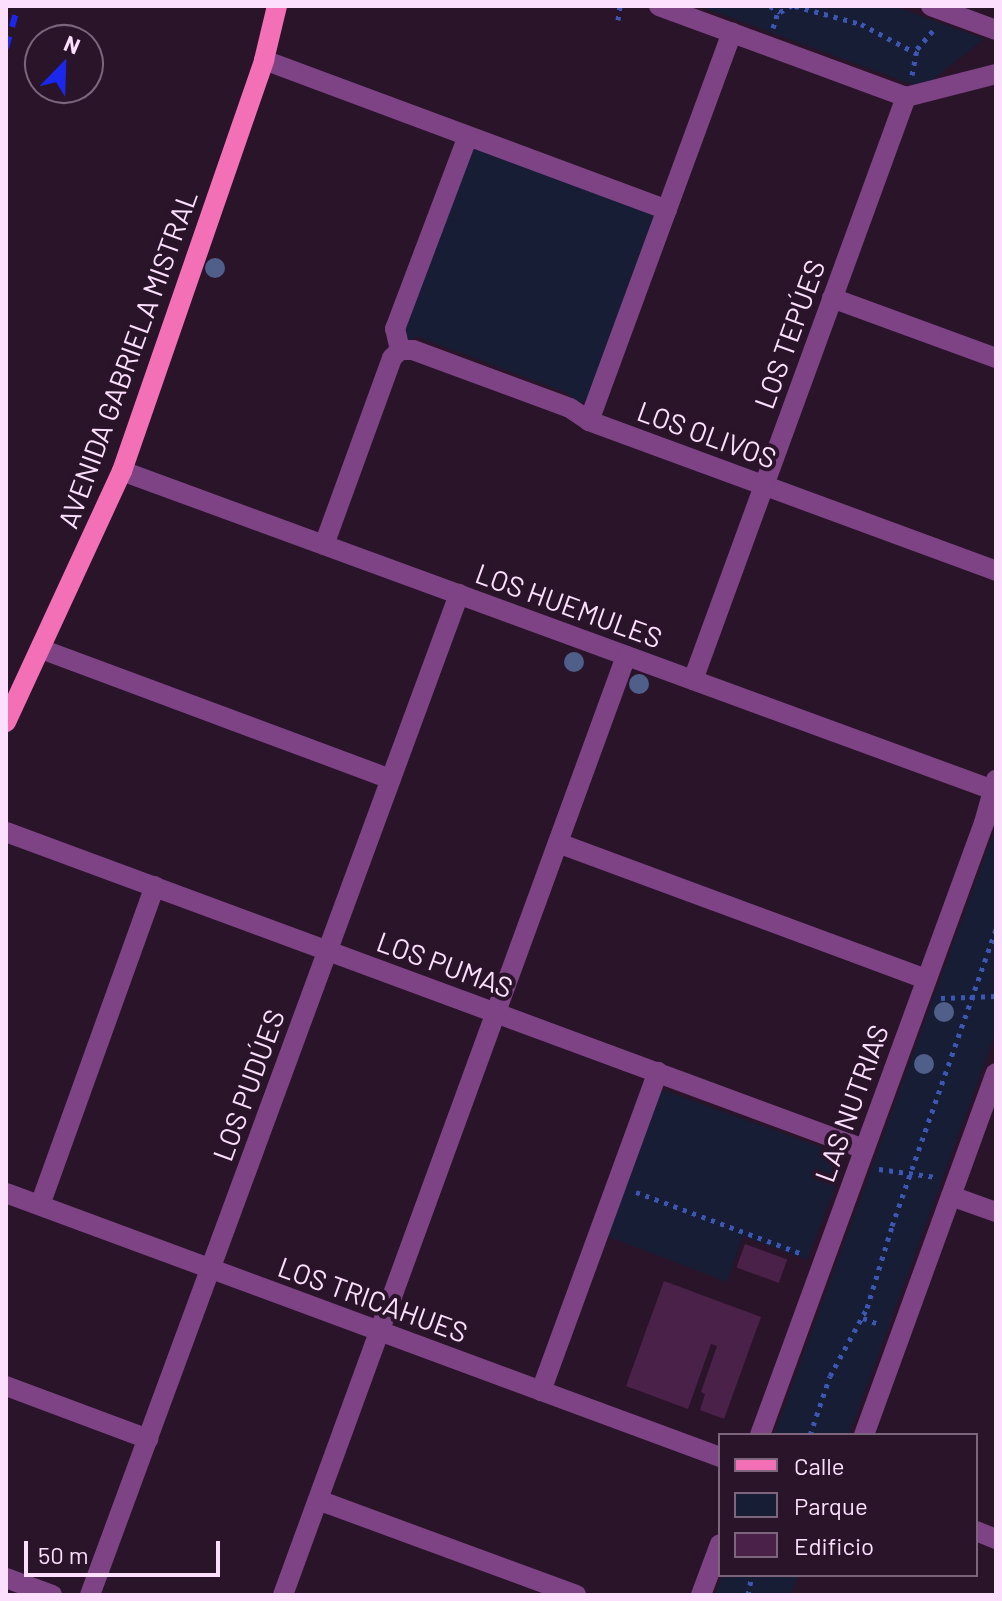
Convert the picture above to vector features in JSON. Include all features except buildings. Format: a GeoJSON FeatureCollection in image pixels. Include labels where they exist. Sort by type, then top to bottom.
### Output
{"type":"FeatureCollection","features":[{"type":"Feature","properties":{"kind":"main road","name":"AVENIDA GABRIELA MISTRAL"},"geometry":{"type":"LineString","coordinates":[[6,722],[122,471],[264,60],[277,6]]}},
{"type":"Feature","properties":{"kind":"street"},"geometry":{"type":"LineString","coordinates":[[659,6],[906,97],[996,74]]}},
{"type":"Feature","properties":{"kind":"street"},"geometry":{"type":"LineString","coordinates":[[931,6],[966,13],[996,30]]}},
{"type":"Feature","properties":{"kind":"street"},"geometry":{"type":"LineString","coordinates":[[589,421],[732,33]]}},
{"type":"Feature","properties":{"kind":"street"},"geometry":{"type":"LineString","coordinates":[[264,60],[667,210]]}},
{"type":"Feature","properties":{"kind":"street","name":"LOS TEPÚES"},"geometry":{"type":"LineString","coordinates":[[693,680],[906,97]]}},
{"type":"Feature","properties":{"kind":"street"},"geometry":{"type":"LineString","coordinates":[[324,545],[392,358],[400,350],[395,329],[468,136]]}},
{"type":"Feature","properties":{"kind":"street"},"geometry":{"type":"LineString","coordinates":[[832,298],[996,358]]}},
{"type":"Feature","properties":{"kind":"street","name":"LOS OLIVOS"},"geometry":{"type":"LineString","coordinates":[[400,350],[413,350],[570,408],[589,421],[996,571]]}},
{"type":"Feature","properties":{"kind":"street","name":"LOS HUEMULES"},"geometry":{"type":"LineString","coordinates":[[122,471],[626,656],[995,787]]}},
{"type":"Feature","properties":{"kind":"street","name":"LOS PUDÚES"},"geometry":{"type":"LineString","coordinates":[[90,1595],[459,594]]}},
{"type":"Feature","properties":{"kind":"street"},"geometry":{"type":"LineString","coordinates":[[41,649],[391,779]]}},
{"type":"Feature","properties":{"kind":"street"},"geometry":{"type":"LineString","coordinates":[[283,1595],[626,656]]}},
{"type":"Feature","properties":{"kind":"street","name":"LAS NUTRIAS"},"geometry":{"type":"LineString","coordinates":[[761,1433],[995,787]]}},
{"type":"Feature","properties":{"kind":"street","name":"LOS PUMAS"},"geometry":{"type":"LineString","coordinates":[[6,832],[658,1072],[862,1156]]}},
{"type":"Feature","properties":{"kind":"street"},"geometry":{"type":"LineString","coordinates":[[558,843],[926,979]]}},
{"type":"Feature","properties":{"kind":"street"},"geometry":{"type":"LineString","coordinates":[[40,1205],[155,886]]}},
{"type":"Feature","properties":{"kind":"street"},"geometry":{"type":"LineString","coordinates":[[541,1391],[658,1072]]}},
{"type":"Feature","properties":{"kind":"street"},"geometry":{"type":"LineString","coordinates":[[865,1433],[996,1073]]}},
{"type":"Feature","properties":{"kind":"street"},"geometry":{"type":"LineString","coordinates":[[955,1186],[996,1212]]}},
{"type":"Feature","properties":{"kind":"street","name":"LOS TRICAHUES"},"geometry":{"type":"LineString","coordinates":[[6,1193],[718,1456]]}},
{"type":"Feature","properties":{"kind":"street"},"geometry":{"type":"LineString","coordinates":[[6,1386],[148,1439]]}},
{"type":"Feature","properties":{"kind":"street"},"geometry":{"type":"LineString","coordinates":[[318,1500],[576,1595]]}},
{"type":"Feature","properties":{"kind":"street"},"geometry":{"type":"LineString","coordinates":[[701,1595],[718,1549]]}},
{"type":"Feature","properties":{"kind":"street"},"geometry":{"type":"LineString","coordinates":[[6,1578],[52,1595]]}},
{"type":"Feature","properties":{"kind":"path"},"geometry":{"type":"LineString","coordinates":[[618,20],[620,6]]}},
{"type":"Feature","properties":{"kind":"path"},"geometry":{"type":"LineString","coordinates":[[770,6],[780,12],[793,6],[861,24],[916,53]]}},
{"type":"Feature","properties":{"kind":"path"},"geometry":{"type":"LineString","coordinates":[[906,97],[916,53],[925,37],[966,13]]}},
{"type":"Feature","properties":{"kind":"path"},"geometry":{"type":"LineString","coordinates":[[811,1433],[830,1376],[867,1308],[996,929]]}},
{"type":"Feature","properties":{"kind":"path"},"geometry":{"type":"LineString","coordinates":[[919,1001],[973,994],[996,996]]}},
{"type":"Feature","properties":{"kind":"path"},"geometry":{"type":"LineString","coordinates":[[862,1156],[910,1176],[955,1186]]}},
{"type":"Feature","properties":{"kind":"path"},"geometry":{"type":"LineString","coordinates":[[616,1185],[823,1261]]}},
{"type":"Feature","properties":{"kind":"green space"},"geometry":{"type":"Polygon","coordinates":[[[699,6],[894,6],[984,39],[922,88],[699,6]]]}},
{"type":"Feature","properties":{"kind":"green space"},"geometry":{"type":"Polygon","coordinates":[[[481,147],[652,211],[657,219],[591,398],[579,403],[567,393],[418,337],[408,340],[402,335],[470,151],[481,147]]]}},
{"type":"Feature","properties":{"kind":"green space"},"geometry":{"type":"Polygon","coordinates":[[[996,826],[996,1032],[850,1433],[775,1433],[996,826]]]}},
{"type":"Feature","properties":{"kind":"green space"},"geometry":{"type":"Polygon","coordinates":[[[663,1090],[837,1153],[844,1165],[807,1260],[743,1236],[727,1282],[607,1236],[658,1095],[663,1090]]]}},
{"type":"Feature","properties":{"kind":"green space"},"geometry":{"type":"Polygon","coordinates":[[[721,1577],[797,1577],[791,1595],[715,1595],[721,1577]]]}},
{"type":"Feature","properties":{"kind":"railway"},"geometry":{"type":"LineString","coordinates":[[6,48],[18,6]]}}]}
